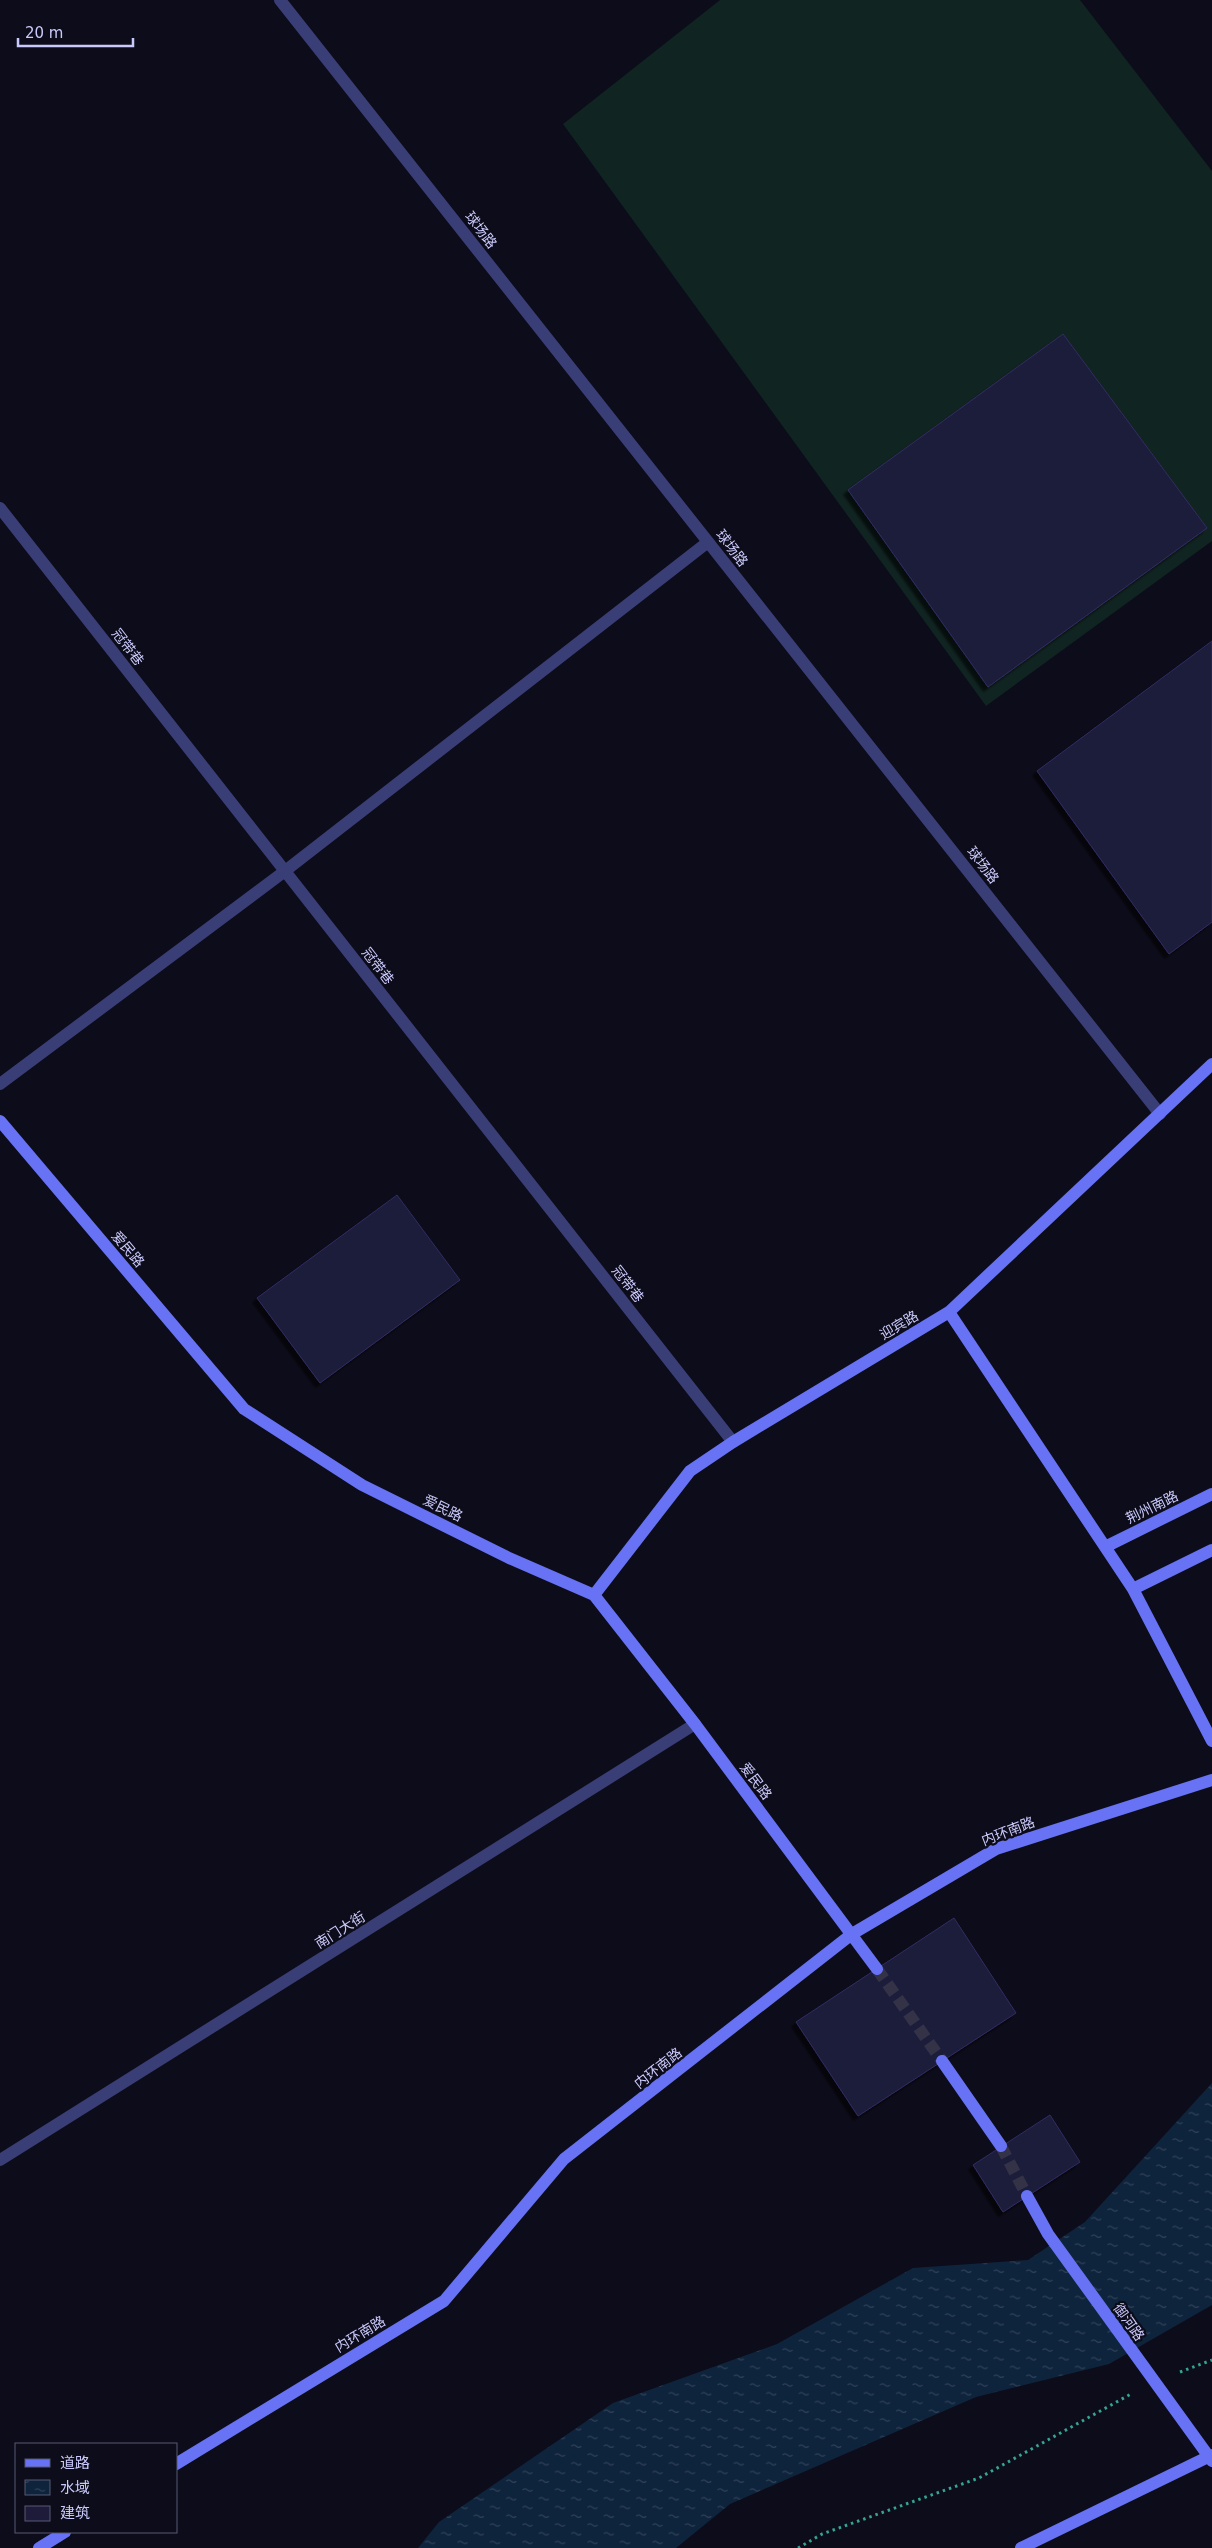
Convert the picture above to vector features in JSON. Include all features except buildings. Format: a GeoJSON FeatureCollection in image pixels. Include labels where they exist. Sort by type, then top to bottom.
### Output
{"type":"FeatureCollection","features":[{"type":"Feature","properties":{"kind":"street","name":"球场路"},"geometry":{"type":"LineString","coordinates":[[280,0],[1160,1114]]}},
{"type":"Feature","properties":{"kind":"street","name":"冠带巷"},"geometry":{"type":"LineString","coordinates":[[0,508],[733,1442]]}},
{"type":"Feature","properties":{"kind":"street"},"geometry":{"type":"LineString","coordinates":[[0,1084],[284,871],[708,542]]}},
{"type":"Feature","properties":{"kind":"street","name":"迎宾路"},"geometry":{"type":"LineString","coordinates":[[594,1595],[690,1471],[733,1442],[949,1312],[1212,1064]]}},
{"type":"Feature","properties":{"kind":"street","name":"爱民路"},"geometry":{"type":"LineString","coordinates":[[0,1121],[244,1409],[362,1484],[509,1558],[594,1595],[695,1724],[852,1934]]}},
{"type":"Feature","properties":{"kind":"street"},"geometry":{"type":"LineString","coordinates":[[949,1312],[1133,1589],[1212,1741]]}},
{"type":"Feature","properties":{"kind":"street","name":"荆州南路"},"geometry":{"type":"LineString","coordinates":[[1105,1547],[1212,1494]]}},
{"type":"Feature","properties":{"kind":"street"},"geometry":{"type":"LineString","coordinates":[[1133,1589],[1212,1550]]}},
{"type":"Feature","properties":{"kind":"street","name":"南门大街"},"geometry":{"type":"LineString","coordinates":[[0,2160],[695,1724]]}},
{"type":"Feature","properties":{"kind":"street","name":"内环南路"},"geometry":{"type":"LineString","coordinates":[[178,2463],[444,2300],[564,2159],[852,1934],[996,1849],[1212,1780]]}},
{"type":"Feature","properties":{"kind":"street"},"geometry":{"type":"LineString","coordinates":[[852,1934],[877,1969]]}},
{"type":"Feature","properties":{"kind":"street"},"geometry":{"type":"LineString","coordinates":[[942,2061],[1001,2146]]}},
{"type":"Feature","properties":{"kind":"street","name":"御河路"},"geometry":{"type":"LineString","coordinates":[[1027,2196],[1048,2234],[1153,2381],[1211,2457]]}},
{"type":"Feature","properties":{"kind":"street"},"geometry":{"type":"LineString","coordinates":[[1021,2548],[1211,2457]]}},
{"type":"Feature","properties":{"kind":"street"},"geometry":{"type":"LineString","coordinates":[[39,2548],[64,2533]]}},
{"type":"Feature","properties":{"kind":"path"},"geometry":{"type":"LineString","coordinates":[[798,2548],[822,2534],[979,2478],[1153,2381],[1212,2360]]}},
{"type":"Feature","properties":{"kind":"green space"},"geometry":{"type":"Polygon","coordinates":[[[720,0],[1080,0],[1212,171],[1212,541],[986,706],[563,124],[720,0]]]}},
{"type":"Feature","properties":{"kind":"water"},"geometry":{"type":"Polygon","coordinates":[[[1212,2083],[1212,2305],[1109,2364],[976,2397],[730,2504],[676,2548],[418,2548],[439,2522],[613,2403],[777,2344],[913,2268],[1028,2260],[1085,2222],[1212,2083]]]}},
{"type":"Feature","properties":{"kind":"tunnel"},"geometry":{"type":"LineString","coordinates":[[877,1969],[942,2061]]}},
{"type":"Feature","properties":{"kind":"tunnel"},"geometry":{"type":"LineString","coordinates":[[1001,2146],[1027,2196]]}}]}
